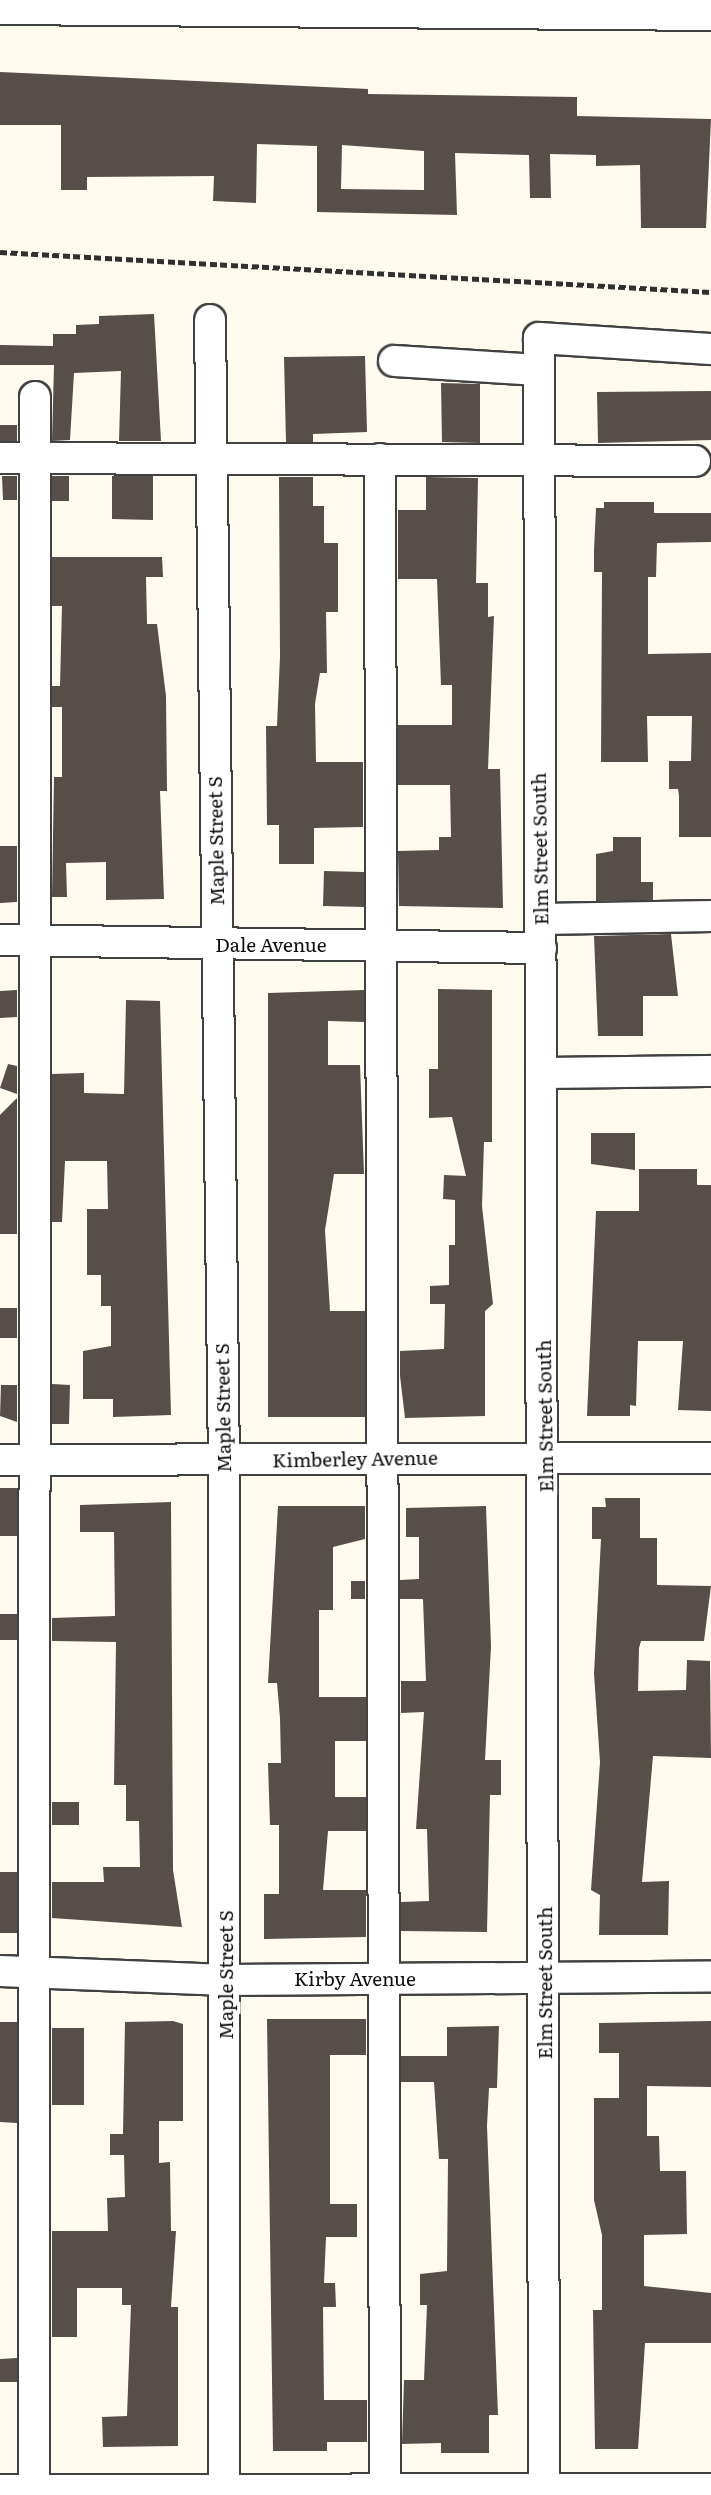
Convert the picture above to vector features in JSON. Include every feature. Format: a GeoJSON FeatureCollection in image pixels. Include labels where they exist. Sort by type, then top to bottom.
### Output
{"type":"FeatureCollection","features":[{"type":"Feature","properties":{"kind":"street"},"geometry":{"type":"LineString","coordinates":[[0,9],[530,9],[711,15]]}},
{"type":"Feature","properties":{"kind":"street","name":"Maple Street S"},"geometry":{"type":"LineString","coordinates":[[210,320],[224,1461],[224,2492]]}},
{"type":"Feature","properties":{"kind":"street","name":"Elm Street South"},"geometry":{"type":"LineString","coordinates":[[544,2490],[546,1458],[541,1073],[539,338],[711,349]]}},
{"type":"Feature","properties":{"kind":"street"},"geometry":{"type":"LineString","coordinates":[[394,361],[539,370]]}},
{"type":"Feature","properties":{"kind":"street"},"geometry":{"type":"LineString","coordinates":[[34,2492],[38,1972],[34,1460],[35,397]]}},
{"type":"Feature","properties":{"kind":"street"},"geometry":{"type":"LineString","coordinates":[[0,458],[212,462],[380,459],[695,461]]}},
{"type":"Feature","properties":{"kind":"street"},"geometry":{"type":"LineString","coordinates":[[380,459],[380,1459],[385,1979],[385,2491]]}},
{"type":"Feature","properties":{"kind":"street"},"geometry":{"type":"LineString","coordinates":[[542,919],[711,916]]}},
{"type":"Feature","properties":{"kind":"street","name":"Dale Avenue"},"geometry":{"type":"LineString","coordinates":[[0,940],[541,948]]}},
{"type":"Feature","properties":{"kind":"street"},"geometry":{"type":"LineString","coordinates":[[541,1073],[711,1071]]}},
{"type":"Feature","properties":{"kind":"street","name":"Kimberley Avenue"},"geometry":{"type":"LineString","coordinates":[[0,1461],[711,1458]]}},
{"type":"Feature","properties":{"kind":"street","name":"Kirby Avenue"},"geometry":{"type":"LineString","coordinates":[[0,1971],[226,1980],[711,1977]]}},
{"type":"Feature","properties":{"kind":"street"},"geometry":{"type":"LineString","coordinates":[[0,2490],[224,2492],[711,2489]]}},
{"type":"Feature","properties":{"kind":"path"},"geometry":{"type":"LineString","coordinates":[[0,252],[711,292]]}},
{"type":"Feature","properties":{"kind":"building"},"geometry":{"type":"Polygon","coordinates":[[[0,72],[368,89],[368,94],[577,97],[577,116],[711,119],[706,228],[641,228],[640,165],[596,166],[596,155],[550,154],[551,198],[530,198],[529,155],[455,153],[457,215],[317,212],[317,146],[257,144],[256,203],[213,201],[214,176],[87,177],[87,190],[61,190],[61,125],[0,125],[0,72]],[[342,145],[341,189],[424,190],[424,151],[342,145]]]}},
{"type":"Feature","properties":{"kind":"building"},"geometry":{"type":"Polygon","coordinates":[[[154,314],[161,441],[119,441],[121,371],[74,373],[70,440],[52,441],[54,365],[0,365],[0,345],[53,346],[53,334],[76,334],[76,325],[99,324],[99,316],[154,314]]]}},
{"type":"Feature","properties":{"kind":"building"},"geometry":{"type":"Polygon","coordinates":[[[365,356],[367,432],[313,434],[313,442],[286,442],[284,357],[365,356]]]}},
{"type":"Feature","properties":{"kind":"building"},"geometry":{"type":"Polygon","coordinates":[[[441,383],[480,384],[480,443],[442,442],[441,383]]]}},
{"type":"Feature","properties":{"kind":"building"},"geometry":{"type":"Polygon","coordinates":[[[711,391],[711,440],[598,443],[597,392],[711,391]]]}},
{"type":"Feature","properties":{"kind":"building"},"geometry":{"type":"Polygon","coordinates":[[[0,425],[17,425],[17,441],[0,441],[0,425]]]}},
{"type":"Feature","properties":{"kind":"building"},"geometry":{"type":"Polygon","coordinates":[[[2,476],[17,476],[17,500],[3,500],[2,476]]]}},
{"type":"Feature","properties":{"kind":"building"},"geometry":{"type":"Polygon","coordinates":[[[52,476],[69,476],[69,501],[52,501],[52,476]]]}},
{"type":"Feature","properties":{"kind":"building"},"geometry":{"type":"Polygon","coordinates":[[[112,476],[153,476],[153,520],[112,519],[112,476]]]}},
{"type":"Feature","properties":{"kind":"building"},"geometry":{"type":"Polygon","coordinates":[[[279,477],[313,477],[313,506],[324,506],[324,543],[338,543],[338,612],[326,612],[327,673],[320,673],[315,704],[316,762],[363,762],[363,827],[314,828],[314,864],[279,864],[279,825],[267,825],[266,726],[277,726],[280,657],[279,477]]]}},
{"type":"Feature","properties":{"kind":"building"},"geometry":{"type":"Polygon","coordinates":[[[426,477],[478,478],[476,583],[488,583],[488,617],[494,616],[488,769],[500,769],[503,908],[399,906],[398,851],[439,850],[439,837],[451,837],[450,785],[398,785],[398,725],[452,725],[452,685],[441,685],[437,579],[398,579],[398,510],[426,510],[426,477]]]}},
{"type":"Feature","properties":{"kind":"building"},"geometry":{"type":"Polygon","coordinates":[[[604,502],[654,502],[654,513],[711,513],[711,542],[657,543],[656,577],[648,577],[648,654],[711,653],[711,837],[679,837],[678,789],[669,789],[669,761],[691,761],[692,716],[647,716],[648,762],[601,762],[602,572],[594,572],[594,550],[596,508],[604,508],[604,502]]]}},
{"type":"Feature","properties":{"kind":"building"},"geometry":{"type":"Polygon","coordinates":[[[52,557],[162,557],[163,577],[146,577],[147,624],[157,624],[166,696],[167,791],[160,791],[164,899],[106,900],[106,862],[66,863],[67,897],[52,897],[54,777],[62,777],[62,707],[52,707],[52,686],[60,686],[62,606],[52,606],[52,557]]]}},
{"type":"Feature","properties":{"kind":"building"},"geometry":{"type":"Polygon","coordinates":[[[613,837],[641,837],[641,882],[653,882],[653,900],[596,901],[596,854],[613,851],[613,837]]]}},
{"type":"Feature","properties":{"kind":"building"},"geometry":{"type":"Polygon","coordinates":[[[0,846],[17,846],[17,902],[0,903],[0,846]]]}},
{"type":"Feature","properties":{"kind":"building"},"geometry":{"type":"Polygon","coordinates":[[[324,871],[364,872],[364,907],[323,906],[324,871]]]}},
{"type":"Feature","properties":{"kind":"building"},"geometry":{"type":"Polygon","coordinates":[[[671,934],[678,996],[643,996],[643,1036],[598,1036],[594,936],[671,934]]]}},
{"type":"Feature","properties":{"kind":"building"},"geometry":{"type":"Polygon","coordinates":[[[438,989],[492,990],[492,1142],[484,1142],[482,1206],[493,1304],[485,1311],[485,1416],[405,1418],[400,1351],[444,1349],[445,1304],[430,1304],[430,1286],[449,1285],[449,1245],[455,1245],[455,1200],[443,1199],[444,1175],[466,1176],[452,1117],[429,1118],[429,1069],[438,1069],[438,989]]]}},
{"type":"Feature","properties":{"kind":"building"},"geometry":{"type":"Polygon","coordinates":[[[17,990],[17,1017],[0,1018],[0,991],[17,990]]]}},
{"type":"Feature","properties":{"kind":"building"},"geometry":{"type":"Polygon","coordinates":[[[364,990],[364,1022],[328,1021],[328,1065],[360,1065],[364,1174],[334,1174],[325,1230],[330,1311],[365,1311],[365,1417],[268,1417],[268,993],[364,990]]]}},
{"type":"Feature","properties":{"kind":"building"},"geometry":{"type":"Polygon","coordinates":[[[126,1000],[160,1001],[171,1415],[113,1417],[113,1399],[83,1399],[83,1351],[111,1346],[111,1306],[101,1306],[101,1275],[87,1275],[87,1209],[108,1209],[107,1161],[65,1161],[62,1222],[52,1222],[52,1074],[84,1073],[84,1093],[124,1094],[126,1000]]]}},
{"type":"Feature","properties":{"kind":"building"},"geometry":{"type":"Polygon","coordinates":[[[8,1064],[17,1066],[17,1094],[0,1088],[8,1064]]]}},
{"type":"Feature","properties":{"kind":"building"},"geometry":{"type":"Polygon","coordinates":[[[17,1098],[17,1234],[0,1234],[0,1115],[17,1098]]]}},
{"type":"Feature","properties":{"kind":"building"},"geometry":{"type":"Polygon","coordinates":[[[591,1133],[635,1133],[635,1170],[591,1164],[591,1133]]]}},
{"type":"Feature","properties":{"kind":"building"},"geometry":{"type":"Polygon","coordinates":[[[639,1169],[697,1169],[697,1185],[711,1185],[711,1411],[678,1410],[683,1341],[638,1341],[636,1406],[630,1405],[630,1416],[587,1416],[596,1211],[639,1211],[639,1169]]]}},
{"type":"Feature","properties":{"kind":"building"},"geometry":{"type":"Polygon","coordinates":[[[0,1308],[17,1308],[17,1338],[0,1338],[0,1308]]]}},
{"type":"Feature","properties":{"kind":"building"},"geometry":{"type":"Polygon","coordinates":[[[52,1384],[70,1385],[69,1424],[52,1424],[52,1384]]]}},
{"type":"Feature","properties":{"kind":"building"},"geometry":{"type":"Polygon","coordinates":[[[1,1385],[17,1385],[17,1422],[0,1416],[1,1385]]]}},
{"type":"Feature","properties":{"kind":"building"},"geometry":{"type":"Polygon","coordinates":[[[0,1488],[17,1488],[17,1536],[0,1536],[0,1488]]]}},
{"type":"Feature","properties":{"kind":"building"},"geometry":{"type":"Polygon","coordinates":[[[605,1498],[640,1498],[640,1538],[657,1538],[657,1585],[711,1586],[704,1641],[641,1641],[639,1648],[638,1691],[686,1690],[687,1660],[710,1661],[711,1758],[653,1756],[642,1882],[669,1881],[668,1935],[599,1935],[600,1895],[591,1890],[600,1762],[594,1674],[601,1539],[592,1539],[592,1507],[606,1507],[605,1498]]]}},
{"type":"Feature","properties":{"kind":"building"},"geometry":{"type":"Polygon","coordinates":[[[171,1502],[173,1870],[182,1927],[52,1918],[52,1882],[104,1882],[103,1867],[140,1867],[139,1821],[126,1821],[126,1785],[114,1785],[116,1642],[52,1641],[52,1618],[115,1616],[114,1532],[80,1532],[80,1505],[171,1502]]]}},
{"type":"Feature","properties":{"kind":"building"},"geometry":{"type":"Polygon","coordinates":[[[278,1506],[365,1506],[365,1539],[333,1547],[333,1610],[319,1610],[319,1697],[366,1697],[366,1741],[335,1741],[335,1797],[366,1797],[366,1831],[328,1831],[323,1890],[366,1890],[366,1937],[264,1939],[264,1894],[279,1894],[279,1825],[270,1825],[268,1763],[281,1763],[277,1683],[268,1683],[278,1506]]]}},
{"type":"Feature","properties":{"kind":"building"},"geometry":{"type":"Polygon","coordinates":[[[486,1506],[491,1646],[485,1760],[501,1760],[501,1795],[490,1795],[487,1932],[401,1931],[401,1902],[429,1901],[427,1829],[416,1829],[424,1712],[401,1713],[401,1681],[426,1681],[423,1599],[400,1599],[400,1580],[419,1579],[419,1537],[406,1537],[406,1508],[486,1506]]]}},
{"type":"Feature","properties":{"kind":"building"},"geometry":{"type":"Polygon","coordinates":[[[351,1581],[365,1581],[365,1599],[351,1599],[351,1581]]]}},
{"type":"Feature","properties":{"kind":"building"},"geometry":{"type":"Polygon","coordinates":[[[0,1614],[17,1614],[17,1640],[0,1640],[0,1614]]]}},
{"type":"Feature","properties":{"kind":"building"},"geometry":{"type":"Polygon","coordinates":[[[52,1802],[79,1802],[79,1825],[52,1825],[52,1802]]]}},
{"type":"Feature","properties":{"kind":"building"},"geometry":{"type":"Polygon","coordinates":[[[0,1872],[17,1872],[17,1933],[0,1933],[0,1872]]]}},
{"type":"Feature","properties":{"kind":"building"},"geometry":{"type":"Polygon","coordinates":[[[267,2019],[366,2019],[366,2055],[330,2055],[330,2204],[357,2204],[357,2237],[326,2237],[324,2283],[335,2283],[336,2307],[323,2307],[324,2400],[367,2400],[367,2442],[327,2442],[327,2451],[273,2451],[267,2019]]]}},
{"type":"Feature","properties":{"kind":"building"},"geometry":{"type":"Polygon","coordinates":[[[173,2021],[183,2024],[183,2121],[159,2121],[159,2163],[170,2162],[171,2231],[176,2231],[171,2307],[178,2307],[178,2446],[103,2447],[102,2417],[127,2416],[131,2305],[122,2305],[122,2288],[77,2288],[77,2337],[52,2337],[52,2231],[108,2231],[107,2198],[125,2197],[124,2155],[110,2155],[110,2134],[123,2134],[125,2022],[173,2021]]]}},
{"type":"Feature","properties":{"kind":"building"},"geometry":{"type":"Polygon","coordinates":[[[711,2021],[711,2087],[647,2086],[647,2136],[659,2136],[660,2171],[686,2171],[687,2234],[644,2235],[644,2286],[711,2293],[711,2343],[645,2343],[638,2449],[595,2449],[593,2310],[602,2310],[602,2235],[594,2200],[594,2098],[619,2098],[619,2053],[599,2053],[599,2023],[711,2021]]]}},
{"type":"Feature","properties":{"kind":"building"},"geometry":{"type":"Polygon","coordinates":[[[0,2022],[17,2022],[17,2123],[0,2122],[0,2022]]]}},
{"type":"Feature","properties":{"kind":"building"},"geometry":{"type":"Polygon","coordinates":[[[499,2026],[497,2088],[489,2088],[487,2126],[498,2415],[489,2415],[489,2453],[441,2453],[441,2443],[402,2444],[404,2380],[424,2380],[427,2305],[420,2305],[420,2274],[447,2271],[448,2159],[439,2159],[434,2082],[401,2082],[401,2056],[447,2056],[447,2027],[499,2026]]]}},
{"type":"Feature","properties":{"kind":"building"},"geometry":{"type":"Polygon","coordinates":[[[52,2028],[84,2028],[84,2105],[52,2105],[52,2028]]]}},
{"type":"Feature","properties":{"kind":"building"},"geometry":{"type":"Polygon","coordinates":[[[17,2358],[17,2382],[0,2382],[0,2359],[17,2358]]]}}]}
